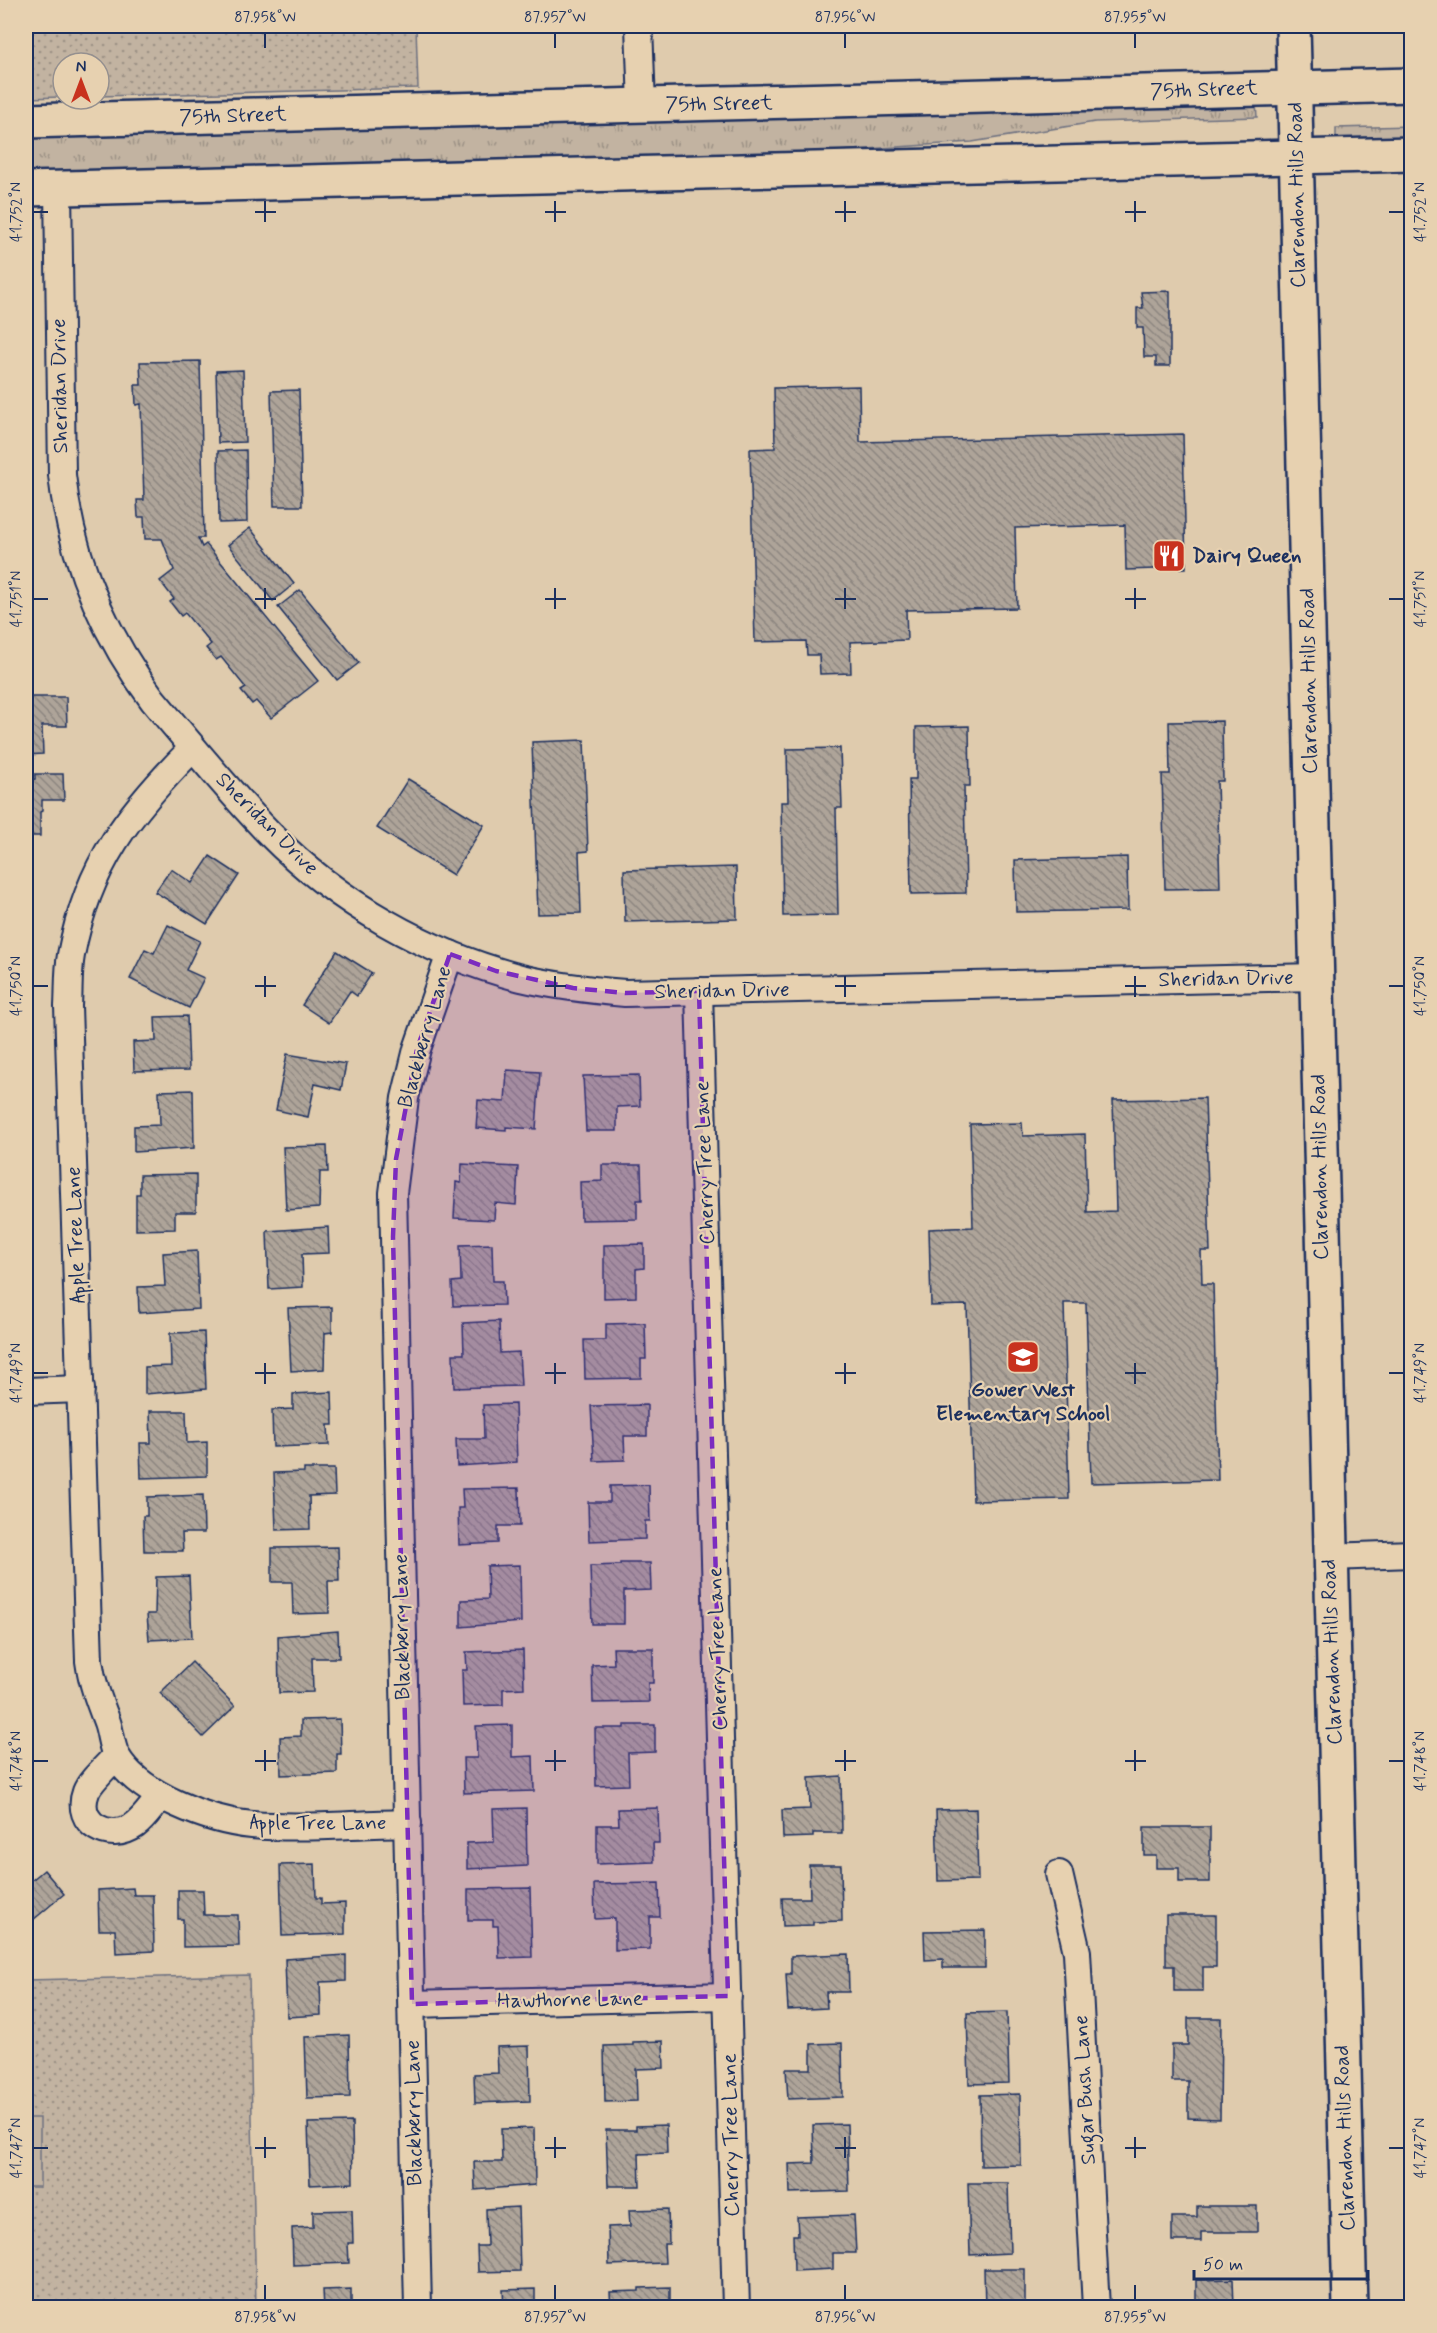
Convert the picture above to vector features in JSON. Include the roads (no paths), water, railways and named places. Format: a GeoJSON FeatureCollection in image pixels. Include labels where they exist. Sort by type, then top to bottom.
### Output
{"type":"FeatureCollection","features":[{"type":"Feature","properties":{"kind":"main road","name":"Clarendon Hills Road"},"geometry":{"type":"LineString","coordinates":[[1293,26],[1350,2307]]}},
{"type":"Feature","properties":{"kind":"main road","name":"75th Street"},"geometry":{"type":"LineString","coordinates":[[26,121],[1412,85]]}},
{"type":"Feature","properties":{"kind":"main road"},"geometry":{"type":"LineString","coordinates":[[26,189],[1412,154]]}},
{"type":"Feature","properties":{"kind":"street"},"geometry":{"type":"LineString","coordinates":[[639,26],[642,105]]}},
{"type":"Feature","properties":{"kind":"street","name":"Sheridan Drive"},"geometry":{"type":"LineString","coordinates":[[58,188],[62,475],[73,542],[101,618],[121,653],[153,700],[271,835],[305,866],[374,915],[398,930],[450,954],[505,973],[573,988],[625,993],[1316,977]]}},
{"type":"Feature","properties":{"kind":"street","name":"Apple Tree Lane"},"geometry":{"type":"LineString","coordinates":[[193,748],[140,803],[104,858],[92,882],[81,913],[70,957],[68,1006],[88,1661],[92,1681],[116,1756],[132,1776],[160,1797],[213,1816],[249,1825],[408,1823]]}},
{"type":"Feature","properties":{"kind":"street","name":"Blackberry Lane"},"geometry":{"type":"LineString","coordinates":[[417,2307],[393,1193],[405,1098],[417,1048],[450,954]]}},
{"type":"Feature","properties":{"kind":"street","name":"Cherry Tree Lane"},"geometry":{"type":"LineString","coordinates":[[699,991],[736,2307]]}},
{"type":"Feature","properties":{"kind":"street"},"geometry":{"type":"LineString","coordinates":[[26,1391],[81,1389]]}},
{"type":"Feature","properties":{"kind":"street"},"geometry":{"type":"LineString","coordinates":[[1330,1557],[1412,1554]]}},
{"type":"Feature","properties":{"kind":"street"},"geometry":{"type":"LineString","coordinates":[[116,1756],[86,1792],[84,1811],[94,1827],[111,1833],[134,1826],[160,1797]]}},
{"type":"Feature","properties":{"kind":"street","name":"Sugar Bush Lane"},"geometry":{"type":"LineString","coordinates":[[1059,1874],[1077,1952],[1096,2307]]}},
{"type":"Feature","properties":{"kind":"street","name":"Hawthorne Lane"},"geometry":{"type":"LineString","coordinates":[[412,2004],[728,1996]]}},
{"type":"Feature","properties":{"kind":"place","name":"Dairy Queen"},"geometry":{"type":"Point","coordinates":[1169,556]}},
{"type":"Feature","properties":{"kind":"place","name":"Gower West Elementary School"},"geometry":{"type":"Point","coordinates":[1023,1357]}}]}
